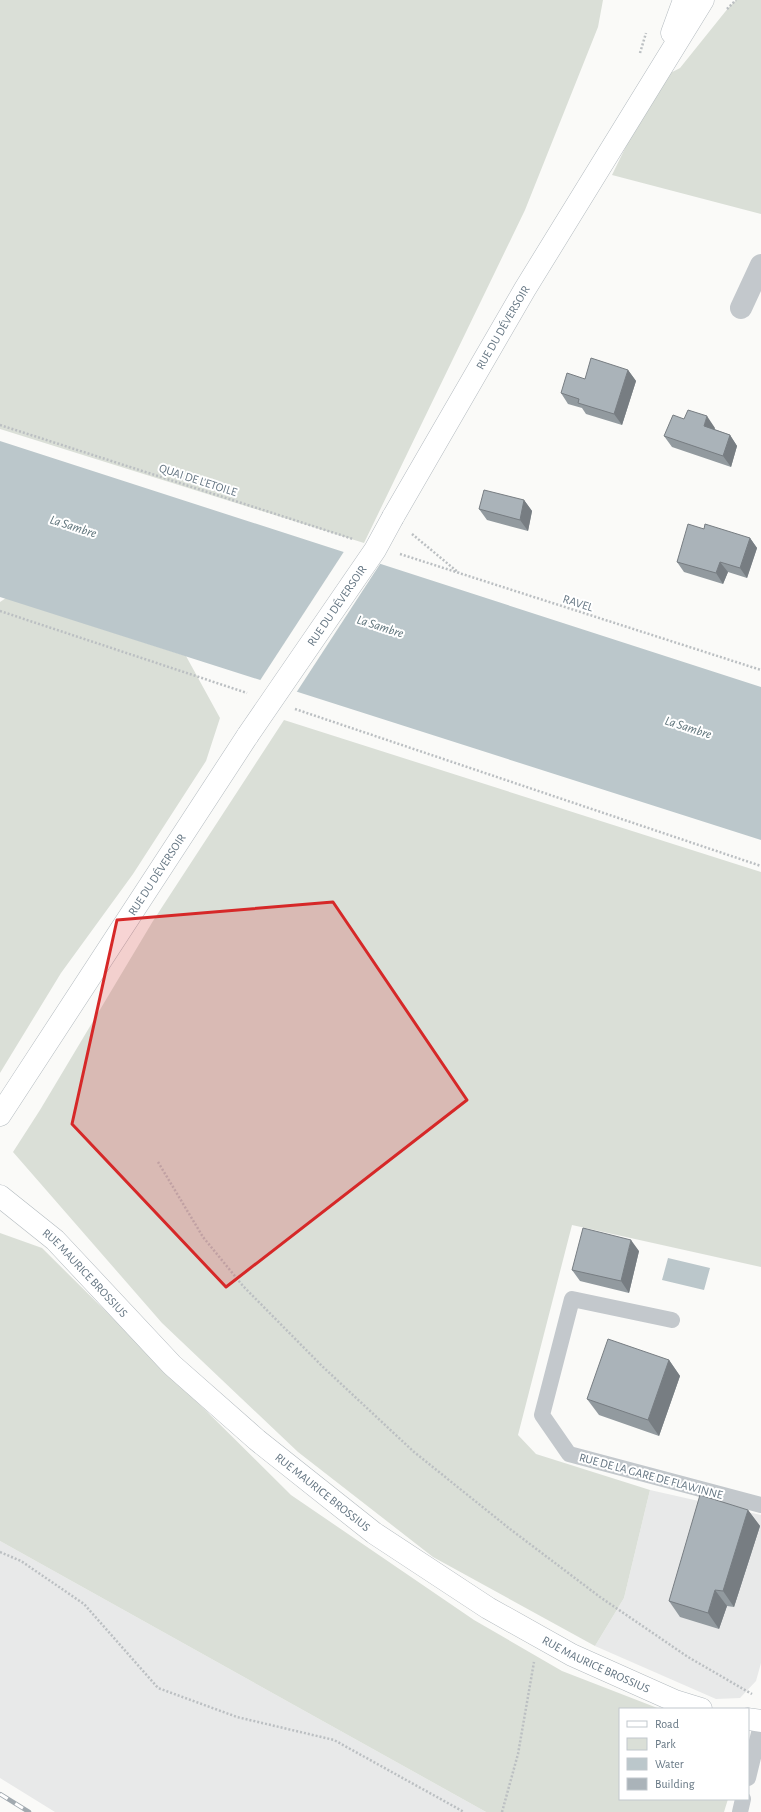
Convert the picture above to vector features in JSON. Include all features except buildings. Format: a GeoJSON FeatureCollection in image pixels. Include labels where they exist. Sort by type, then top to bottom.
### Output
{"type":"FeatureCollection","features":[{"type":"Feature","properties":{"kind":"street","name":"RUE DU DÉVERSOIR"},"geometry":{"type":"LineString","coordinates":[[652,83],[684,0]]}},
{"type":"Feature","properties":{"kind":"street","name":"RUE DU DÉVERSOIR"},"geometry":{"type":"LineString","coordinates":[[0,1115],[248,735],[375,550],[393,516],[525,289],[703,0]]}},
{"type":"Feature","properties":{"kind":"street"},"geometry":{"type":"LineString","coordinates":[[741,308],[761,265]]}},
{"type":"Feature","properties":{"kind":"street","name":"RUE MAURICE BROSSIUS"},"geometry":{"type":"LineString","coordinates":[[0,1196],[56,1240],[172,1365],[257,1440],[374,1533],[488,1608],[572,1655],[661,1695],[698,1708]]}},
{"type":"Feature","properties":{"kind":"street"},"geometry":{"type":"LineString","coordinates":[[749,1719],[761,1721]]}},
{"type":"Feature","properties":{"kind":"lane","name":"RUE DE LA GARE DE FLAWINNE"},"geometry":{"type":"LineString","coordinates":[[672,1320],[572,1299],[542,1415],[569,1454],[761,1505]]}},
{"type":"Feature","properties":{"kind":"lane"},"geometry":{"type":"LineString","coordinates":[[749,1774],[761,1725]]}},
{"type":"Feature","properties":{"kind":"lane"},"geometry":{"type":"LineString","coordinates":[[740,1812],[743,1800]]}},
{"type":"Feature","properties":{"kind":"path"},"geometry":{"type":"LineString","coordinates":[[729,7],[736,0]]}},
{"type":"Feature","properties":{"kind":"path","name":"QUAI DE L'ETOILE"},"geometry":{"type":"LineString","coordinates":[[0,425],[357,541]]}},
{"type":"Feature","properties":{"kind":"path"},"geometry":{"type":"LineString","coordinates":[[393,516],[460,575]]}},
{"type":"Feature","properties":{"kind":"path","name":"RAVEL"},"geometry":{"type":"LineString","coordinates":[[397,554],[761,670]]}},
{"type":"Feature","properties":{"kind":"path"},"geometry":{"type":"LineString","coordinates":[[0,611],[248,693]]}},
{"type":"Feature","properties":{"kind":"path"},"geometry":{"type":"LineString","coordinates":[[293,708],[761,866]]}},
{"type":"Feature","properties":{"kind":"path"},"geometry":{"type":"LineString","coordinates":[[158,1162],[203,1237],[244,1286],[322,1366],[414,1452],[510,1529],[600,1598],[688,1657],[754,1695]]}},
{"type":"Feature","properties":{"kind":"path"},"geometry":{"type":"LineString","coordinates":[[0,1552],[21,1561],[84,1604],[158,1688],[237,1717],[334,1740],[464,1812]]}},
{"type":"Feature","properties":{"kind":"path"},"geometry":{"type":"LineString","coordinates":[[502,1812],[518,1754],[539,1636]]}},
{"type":"Feature","properties":{"kind":"highlighted area"},"geometry":{"type":"Polygon","coordinates":[[[333,902],[467,1100],[226,1287],[72,1124],[117,920],[333,902]]]}},
{"type":"Feature","properties":{"kind":"shaded area"},"geometry":{"type":"Polygon","coordinates":[[[650,1490],[761,1515],[761,1663],[756,1681],[740,1698],[716,1699],[595,1646],[624,1598],[650,1490]]]}},
{"type":"Feature","properties":{"kind":"shaded area"},"geometry":{"type":"Polygon","coordinates":[[[0,1541],[486,1812],[55,1812],[0,1778],[0,1541]]]}},
{"type":"Feature","properties":{"kind":"green space"},"geometry":{"type":"Polygon","coordinates":[[[0,0],[603,0],[598,27],[525,210],[364,543],[0,429],[0,0]]]}},
{"type":"Feature","properties":{"kind":"green space"},"geometry":{"type":"Polygon","coordinates":[[[736,0],[761,0],[761,214],[612,175],[659,79],[680,68],[736,0]]]}},
{"type":"Feature","properties":{"kind":"green space"},"geometry":{"type":"Polygon","coordinates":[[[6,598],[186,656],[220,718],[206,761],[133,874],[61,973],[0,1073],[0,602],[6,598]]]}},
{"type":"Feature","properties":{"kind":"green space"},"geometry":{"type":"Polygon","coordinates":[[[284,720],[761,872],[761,1267],[572,1225],[518,1435],[536,1454],[650,1490],[624,1598],[595,1646],[433,1557],[298,1452],[162,1323],[13,1152],[40,1110],[153,921],[284,720]]]}},
{"type":"Feature","properties":{"kind":"green space"},"geometry":{"type":"Polygon","coordinates":[[[0,1233],[42,1248],[291,1495],[474,1620],[562,1671],[657,1708],[619,1708],[619,1800],[728,1800],[724,1812],[486,1812],[0,1541],[0,1233]]]}},
{"type":"Feature","properties":{"kind":"water","name":"La Sambre"},"geometry":{"type":"Polygon","coordinates":[[[0,441],[761,687],[761,840],[0,597],[0,441]]]}},
{"type":"Feature","properties":{"kind":"water"},"geometry":{"type":"Polygon","coordinates":[[[668,1258],[710,1268],[704,1290],[662,1280],[668,1258]]]}},
{"type":"Feature","properties":{"kind":"pier"},"geometry":{"type":"Polygon","coordinates":[[[345,550],[382,561],[296,693],[259,682],[345,550]]]}},
{"type":"Feature","properties":{"kind":"railway"},"geometry":{"type":"LineString","coordinates":[[0,1794],[29,1812]]}}]}
